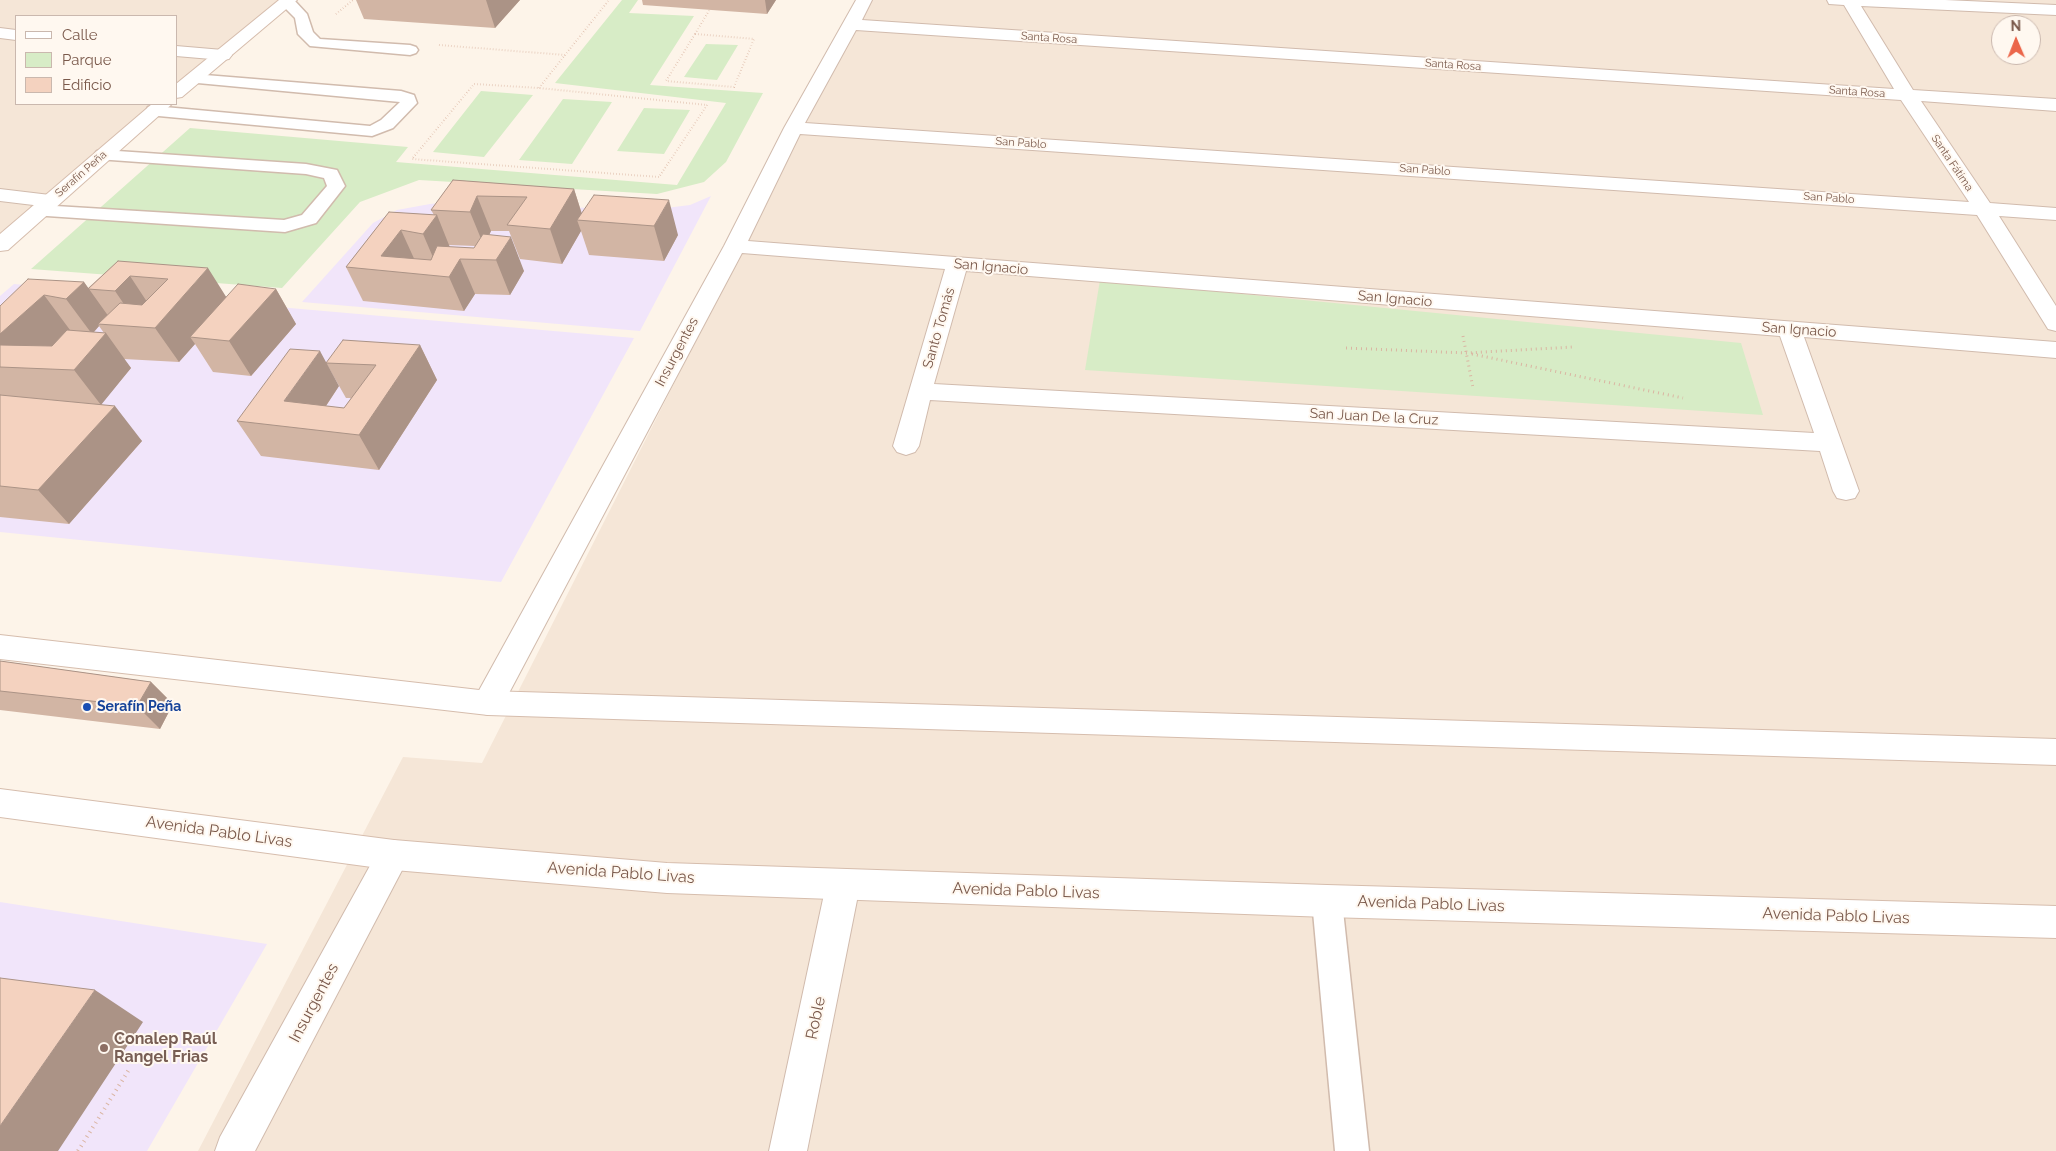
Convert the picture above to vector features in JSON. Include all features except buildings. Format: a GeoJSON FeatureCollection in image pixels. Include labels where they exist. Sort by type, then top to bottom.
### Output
{"type":"FeatureCollection","features":[{"type":"Feature","properties":{"kind":"street","name":"Insurgentes"},"geometry":{"type":"LineString","coordinates":[[488,703],[734,246],[793,128],[864,0]]}},
{"type":"Feature","properties":{"kind":"street"},"geometry":{"type":"LineString","coordinates":[[178,91],[288,1]]}},
{"type":"Feature","properties":{"kind":"street"},"geometry":{"type":"LineString","coordinates":[[1841,1],[2056,10]]}},
{"type":"Feature","properties":{"kind":"street","name":"Santa Fátima"},"geometry":{"type":"LineString","coordinates":[[1841,1],[1907,95],[2056,324]]}},
{"type":"Feature","properties":{"kind":"street","name":"Santa Rosa"},"geometry":{"type":"LineString","coordinates":[[850,24],[2056,105]]}},
{"type":"Feature","properties":{"kind":"street"},"geometry":{"type":"LineString","coordinates":[[0,33],[15,35]]}},
{"type":"Feature","properties":{"kind":"street"},"geometry":{"type":"LineString","coordinates":[[178,51],[223,55]]}},
{"type":"Feature","properties":{"kind":"street","name":"Serafín Peña"},"geometry":{"type":"LineString","coordinates":[[0,245],[158,107]]}},
{"type":"Feature","properties":{"kind":"street","name":"San Pablo"},"geometry":{"type":"LineString","coordinates":[[793,128],[2056,214]]}},
{"type":"Feature","properties":{"kind":"street"},"geometry":{"type":"LineString","coordinates":[[0,195],[44,206]]}},
{"type":"Feature","properties":{"kind":"street","name":"San Ignacio"},"geometry":{"type":"LineString","coordinates":[[734,246],[2056,350]]}},
{"type":"Feature","properties":{"kind":"street","name":"Santo Tomás"},"geometry":{"type":"LineString","coordinates":[[906,446],[957,264]]}},
{"type":"Feature","properties":{"kind":"street"},"geometry":{"type":"LineString","coordinates":[[1790,330],[1846,491]]}},
{"type":"Feature","properties":{"kind":"street","name":"San Juan De la Cruz"},"geometry":{"type":"LineString","coordinates":[[920,392],[1828,443]]}},
{"type":"Feature","properties":{"kind":"street"},"geometry":{"type":"LineString","coordinates":[[0,647],[488,703],[2056,752]]}},
{"type":"Feature","properties":{"kind":"street","name":"Avenida Pablo Livas"},"geometry":{"type":"LineString","coordinates":[[0,803],[394,855],[667,878],[1327,901],[2056,922]]}},
{"type":"Feature","properties":{"kind":"street","name":"Insurgentes"},"geometry":{"type":"LineString","coordinates":[[234,1151],[394,855]]}},
{"type":"Feature","properties":{"kind":"street","name":"Roble"},"geometry":{"type":"LineString","coordinates":[[788,1151],[843,885]]}},
{"type":"Feature","properties":{"kind":"lane"},"geometry":{"type":"LineString","coordinates":[[288,1],[302,17],[306,34],[316,43],[410,50]]}},
{"type":"Feature","properties":{"kind":"lane"},"geometry":{"type":"LineString","coordinates":[[158,107],[245,119],[372,130],[387,124],[409,103],[408,99],[401,96],[193,79]]}},
{"type":"Feature","properties":{"kind":"lane"},"geometry":{"type":"LineString","coordinates":[[245,119],[281,86]]}},
{"type":"Feature","properties":{"kind":"lane"},"geometry":{"type":"LineString","coordinates":[[44,206],[285,226],[309,219],[336,186],[331,174],[306,169],[103,156]]}},
{"type":"Feature","properties":{"kind":"lane"},"geometry":{"type":"LineString","coordinates":[[1327,901],[1352,1151]]}},
{"type":"Feature","properties":{"kind":"path"},"geometry":{"type":"LineString","coordinates":[[332,18],[353,0]]}},
{"type":"Feature","properties":{"kind":"path"},"geometry":{"type":"LineString","coordinates":[[539,88],[609,0]]}},
{"type":"Feature","properties":{"kind":"path"},"geometry":{"type":"LineString","coordinates":[[695,34],[754,39],[734,87],[666,81],[695,34],[710,10]]}},
{"type":"Feature","properties":{"kind":"path"},"geometry":{"type":"LineString","coordinates":[[438,45],[565,55]]}},
{"type":"Feature","properties":{"kind":"path"},"geometry":{"type":"LineString","coordinates":[[474,84],[539,88],[707,105],[660,177],[412,159],[474,84]]}},
{"type":"Feature","properties":{"kind":"path"},"geometry":{"type":"LineString","coordinates":[[1461,327],[1473,390]]}},
{"type":"Feature","properties":{"kind":"path"},"geometry":{"type":"LineString","coordinates":[[1346,348],[1466,352],[1686,399]]}},
{"type":"Feature","properties":{"kind":"path"},"geometry":{"type":"LineString","coordinates":[[78,1151],[130,1068]]}},
{"type":"Feature","properties":{"kind":"shaded area"},"geometry":{"type":"Polygon","coordinates":[[[0,0],[289,0],[178,92],[178,15],[15,15],[15,105],[164,105],[0,241],[0,0]]]}},
{"type":"Feature","properties":{"kind":"shaded area"},"geometry":{"type":"Polygon","coordinates":[[[868,0],[2056,0],[2056,1151],[198,1151],[403,757],[482,763],[868,0]]]}},
{"type":"Feature","properties":{"kind":"shaded area"},"geometry":{"type":"Polygon","coordinates":[[[711,196],[640,331],[302,302],[373,223],[397,210],[430,204],[464,201],[642,211],[690,205],[711,196]]]}},
{"type":"Feature","properties":{"kind":"shaded area"},"geometry":{"type":"Polygon","coordinates":[[[14,284],[634,338],[501,582],[0,532],[0,296],[14,284]]]}},
{"type":"Feature","properties":{"kind":"shaded area","name":"Conalep Raúl Rangel Frias"},"geometry":{"type":"Polygon","coordinates":[[[0,902],[267,944],[147,1151],[0,1151],[0,902]]]}},
{"type":"Feature","properties":{"kind":"green space"},"geometry":{"type":"Polygon","coordinates":[[[622,0],[638,0],[629,13],[694,16],[650,85],[763,93],[726,162],[704,182],[657,194],[419,180],[360,202],[282,288],[31,269],[190,128],[408,147],[396,162],[677,185],[726,103],[555,83],[622,0]]]}},
{"type":"Feature","properties":{"kind":"green space"},"geometry":{"type":"Polygon","coordinates":[[[706,44],[738,45],[717,80],[684,77],[706,44]]]}},
{"type":"Feature","properties":{"kind":"green space"},"geometry":{"type":"Polygon","coordinates":[[[481,91],[533,95],[484,157],[433,152],[481,91]]]}},
{"type":"Feature","properties":{"kind":"green space"},"geometry":{"type":"Polygon","coordinates":[[[563,99],[612,102],[572,164],[519,160],[563,99]]]}},
{"type":"Feature","properties":{"kind":"green space"},"geometry":{"type":"Polygon","coordinates":[[[644,108],[690,110],[664,154],[617,151],[644,108]]]}},
{"type":"Feature","properties":{"kind":"green space"},"geometry":{"type":"Polygon","coordinates":[[[1100,280],[1741,343],[1763,415],[1085,370],[1100,280]]]}},
{"type":"Feature","properties":{"kind":"place","name":"Serafín Peña"},"geometry":{"type":"Point","coordinates":[87,707]}},
{"type":"Feature","properties":{"kind":"place","name":"Conalep Raúl Rangel Frias"},"geometry":{"type":"Point","coordinates":[104,1048]}}]}
